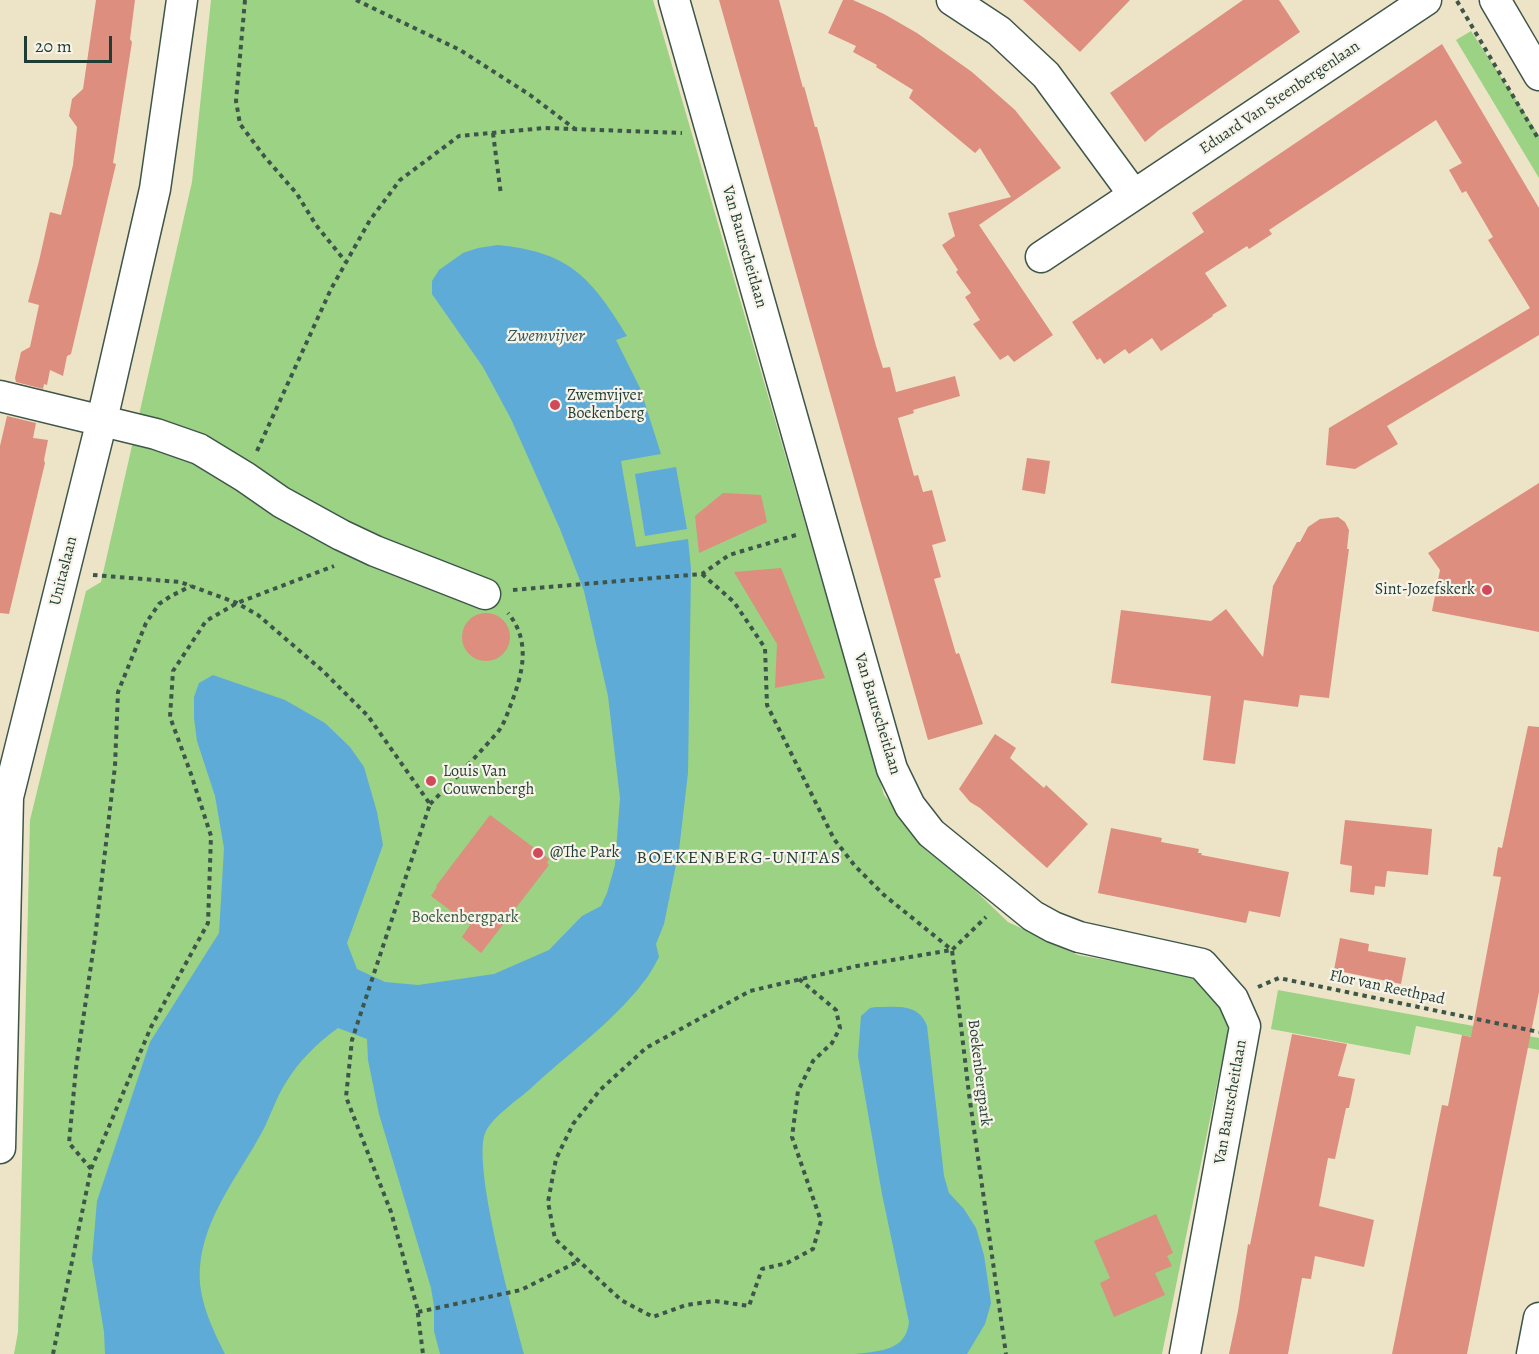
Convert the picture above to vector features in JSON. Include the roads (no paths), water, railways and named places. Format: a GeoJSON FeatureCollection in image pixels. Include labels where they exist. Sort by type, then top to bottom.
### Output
{"type":"FeatureCollection","features":[{"type":"Feature","properties":{"kind":"street","name":"Unitaslaan"},"geometry":{"type":"LineString","coordinates":[[0,1148],[4,797],[102,420],[154,189],[182,0]]}},
{"type":"Feature","properties":{"kind":"street","name":"Van Baurscheitlaan"},"geometry":{"type":"LineString","coordinates":[[674,0],[892,769],[910,806],[932,833],[1033,916],[1053,927],[1079,938],[1202,964],[1233,999],[1245,1026],[1185,1354]]}},
{"type":"Feature","properties":{"kind":"street"},"geometry":{"type":"LineString","coordinates":[[952,0],[999,31],[1046,75],[1134,195]]}},
{"type":"Feature","properties":{"kind":"street","name":"Eduard Van Steenbergenlaan"},"geometry":{"type":"LineString","coordinates":[[1041,257],[1426,0]]}},
{"type":"Feature","properties":{"kind":"street"},"geometry":{"type":"LineString","coordinates":[[1495,0],[1539,75]]}},
{"type":"Feature","properties":{"kind":"street"},"geometry":{"type":"LineString","coordinates":[[0,396],[156,434],[199,449],[314,522],[375,551],[485,594]]}},
{"type":"Feature","properties":{"kind":"street"},"geometry":{"type":"LineString","coordinates":[[1532,1354],[1539,1318]]}},
{"type":"Feature","properties":{"kind":"water","name":"Zwemvijver"},"geometry":{"type":"Polygon","coordinates":[[[498,245],[543,254],[561,261],[576,271],[602,298],[627,336],[616,340],[640,388],[661,454],[621,461],[636,547],[688,539],[691,569],[688,773],[679,850],[664,924],[656,944],[659,957],[645,981],[630,999],[588,1039],[499,1115],[486,1131],[483,1147],[488,1204],[524,1354],[440,1354],[434,1331],[431,1288],[379,1114],[368,1060],[367,1039],[338,1028],[308,1053],[290,1076],[261,1134],[223,1198],[208,1231],[200,1267],[201,1290],[211,1323],[225,1354],[105,1354],[104,1332],[92,1259],[97,1201],[150,1042],[219,933],[224,848],[215,796],[197,741],[194,697],[199,683],[213,675],[285,700],[325,723],[350,747],[364,767],[377,812],[383,845],[347,943],[357,969],[385,982],[418,985],[494,974],[549,950],[582,916],[601,906],[607,893],[615,865],[620,798],[608,696],[584,591],[560,529],[511,419],[483,367],[432,294],[432,281],[439,270],[463,253],[498,245]]]}},
{"type":"Feature","properties":{"kind":"water"},"geometry":{"type":"Polygon","coordinates":[[[676,467],[687,529],[645,536],[635,474],[676,467]]]}},
{"type":"Feature","properties":{"kind":"water"},"geometry":{"type":"Polygon","coordinates":[[[899,1007],[913,1010],[927,1026],[944,1176],[949,1193],[964,1209],[976,1228],[984,1255],[991,1303],[985,1324],[967,1354],[855,1354],[882,1350],[897,1344],[907,1332],[909,1322],[882,1194],[858,1056],[861,1016],[870,1008],[899,1007]]]}},
{"type":"Feature","properties":{"kind":"place","name":"Zwemvijver Boekenberg"},"geometry":{"type":"Point","coordinates":[555,405]}},
{"type":"Feature","properties":{"kind":"place","name":"Sint-Jozefskerk"},"geometry":{"type":"Point","coordinates":[1487,590]}},
{"type":"Feature","properties":{"kind":"place","name":"Louis Van Couwenbergh"},"geometry":{"type":"Point","coordinates":[431,781]}},
{"type":"Feature","properties":{"kind":"place","name":"@The Park"},"geometry":{"type":"Point","coordinates":[538,853]}},
{"type":"Feature","properties":{"kind":"district","name":"BOEKENBERG-UNITAS"},"geometry":{"type":"Point","coordinates":[739,859]}},
{"type":"Feature","properties":{"kind":"park label","name":"Boekenbergpark"},"geometry":{"type":"Point","coordinates":[465,918]}}]}
